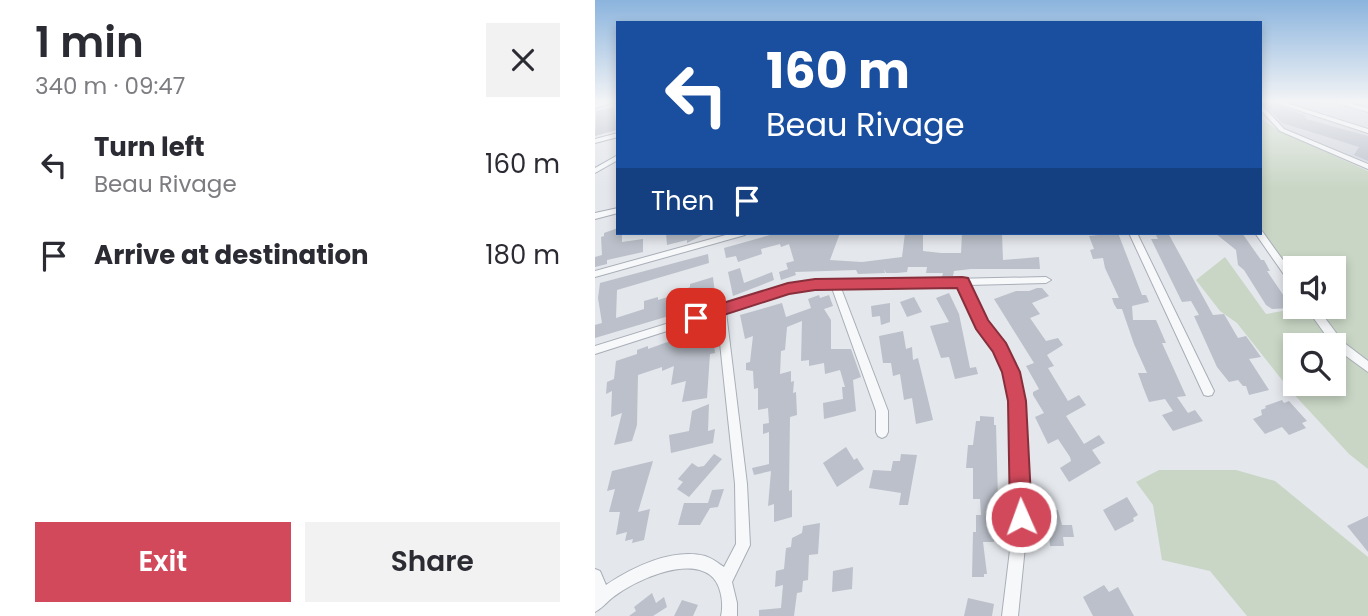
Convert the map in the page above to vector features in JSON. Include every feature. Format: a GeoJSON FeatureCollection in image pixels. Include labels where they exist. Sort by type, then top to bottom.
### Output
{"type":"FeatureCollection","features":[{"type":"Feature","properties":{"kind":"street"},"geometry":{"type":"LineString","coordinates":[[1285,131],[1368,167]]}},
{"type":"Feature","properties":{"kind":"street"},"geometry":{"type":"LineString","coordinates":[[595,141],[616,136]]}},
{"type":"Feature","properties":{"kind":"street"},"geometry":{"type":"LineString","coordinates":[[595,162],[616,157]]}},
{"type":"Feature","properties":{"kind":"street"},"geometry":{"type":"LineString","coordinates":[[595,171],[616,158]]}},
{"type":"Feature","properties":{"kind":"street"},"geometry":{"type":"LineString","coordinates":[[595,216],[616,211]]}},
{"type":"Feature","properties":{"kind":"street"},"geometry":{"type":"LineString","coordinates":[[595,274],[735,235]]}},
{"type":"Feature","properties":{"kind":"street"},"geometry":{"type":"LineString","coordinates":[[1134,235],[1208,391]]}},
{"type":"Feature","properties":{"kind":"street"},"geometry":{"type":"LineString","coordinates":[[1260,235],[1283,267]]}},
{"type":"Feature","properties":{"kind":"street"},"geometry":{"type":"LineString","coordinates":[[595,350],[788,289],[835,285],[1046,279]]}},
{"type":"Feature","properties":{"kind":"street"},"geometry":{"type":"LineString","coordinates":[[962,282],[982,324],[1000,348],[1011,372],[1017,401],[1021,517],[1010,616]]}},
{"type":"Feature","properties":{"kind":"street"},"geometry":{"type":"LineString","coordinates":[[835,285],[882,411],[882,432]]}},
{"type":"Feature","properties":{"kind":"street"},"geometry":{"type":"LineString","coordinates":[[721,310],[741,484],[743,545],[725,580]]}},
{"type":"Feature","properties":{"kind":"street"},"geometry":{"type":"LineString","coordinates":[[1320,319],[1339,345],[1368,368]]}},
{"type":"Feature","properties":{"kind":"street"},"geometry":{"type":"LineString","coordinates":[[595,576],[599,599],[646,570],[682,561],[706,563],[725,580],[731,608],[729,616]]}},
{"type":"Feature","properties":{"kind":"shaded area"},"geometry":{"type":"Polygon","coordinates":[[[1281,131],[1368,131],[1368,169],[1281,131]]]}},
{"type":"Feature","properties":{"kind":"green space"},"geometry":{"type":"Polygon","coordinates":[[[1262,131],[1280,131],[1368,171],[1368,469],[1349,454],[1296,396],[1346,396],[1346,333],[1283,333],[1283,381],[1237,323],[1220,311],[1196,280],[1225,257],[1266,314],[1283,311],[1283,319],[1346,319],[1346,256],[1283,256],[1283,267],[1260,235],[1262,131]]]}},
{"type":"Feature","properties":{"kind":"green space"},"geometry":{"type":"Polygon","coordinates":[[[1159,470],[1236,470],[1275,481],[1368,557],[1368,616],[1247,616],[1210,571],[1162,560],[1153,505],[1136,482],[1159,470]]]}},
{"type":"Feature","properties":{"kind":"building"},"geometry":{"type":"Polygon","coordinates":[[[595,131],[614,131],[595,136],[595,131]]]}},
{"type":"Feature","properties":{"kind":"building"},"geometry":{"type":"Polygon","coordinates":[[[1307,131],[1349,131],[1368,136],[1368,161],[1354,155],[1359,147],[1307,131]]]}},
{"type":"Feature","properties":{"kind":"building"},"geometry":{"type":"Polygon","coordinates":[[[616,229],[616,235],[622,235],[622,242],[643,239],[643,252],[607,260],[607,264],[595,267],[595,257],[602,255],[601,237],[616,229]]]}},
{"type":"Feature","properties":{"kind":"building"},"geometry":{"type":"Polygon","coordinates":[[[666,235],[703,235],[687,243],[687,240],[667,245],[666,235]]]}},
{"type":"Feature","properties":{"kind":"building"},"geometry":{"type":"Polygon","coordinates":[[[770,235],[839,235],[830,260],[862,262],[902,257],[905,235],[923,235],[923,251],[961,253],[962,235],[1002,235],[1003,260],[1039,257],[1040,269],[971,269],[954,271],[953,276],[942,277],[943,273],[926,273],[927,267],[908,267],[907,272],[897,273],[886,273],[884,269],[885,273],[858,274],[856,270],[795,272],[796,275],[781,280],[779,272],[788,269],[786,263],[794,261],[789,244],[761,249],[762,254],[738,262],[736,256],[726,258],[724,248],[770,235]]]}},
{"type":"Feature","properties":{"kind":"building"},"geometry":{"type":"Polygon","coordinates":[[[1119,235],[1142,295],[1146,295],[1149,302],[1132,306],[1133,320],[1156,320],[1166,343],[1162,343],[1186,396],[1177,397],[1188,413],[1195,410],[1203,421],[1173,431],[1162,415],[1173,411],[1165,399],[1149,402],[1138,373],[1147,373],[1122,309],[1117,309],[1114,304],[1112,298],[1119,298],[1103,258],[1093,259],[1090,250],[1094,249],[1089,236],[1119,235]]]}},
{"type":"Feature","properties":{"kind":"building"},"geometry":{"type":"Polygon","coordinates":[[[1156,235],[1169,235],[1213,315],[1224,314],[1238,338],[1246,336],[1261,357],[1249,359],[1269,390],[1249,395],[1246,386],[1238,380],[1229,382],[1217,367],[1194,316],[1199,315],[1191,301],[1182,302],[1151,239],[1158,239],[1156,235]]]}},
{"type":"Feature","properties":{"kind":"building"},"geometry":{"type":"Polygon","coordinates":[[[1217,235],[1243,235],[1261,260],[1264,260],[1270,271],[1267,271],[1283,295],[1283,308],[1272,309],[1266,305],[1238,265],[1236,250],[1217,235]]]}},
{"type":"Feature","properties":{"kind":"building"},"geometry":{"type":"Polygon","coordinates":[[[708,254],[709,263],[617,290],[616,318],[644,309],[644,301],[685,292],[690,284],[713,277],[716,302],[595,338],[595,325],[602,323],[598,298],[600,283],[708,254]]]}},
{"type":"Feature","properties":{"kind":"building"},"geometry":{"type":"Polygon","coordinates":[[[740,268],[744,283],[772,272],[774,280],[733,296],[728,272],[740,268]]]}},
{"type":"Feature","properties":{"kind":"building"},"geometry":{"type":"Polygon","coordinates":[[[1042,288],[1049,296],[1032,303],[1040,314],[1030,318],[1046,341],[1058,338],[1063,345],[1047,355],[1054,366],[1048,368],[1068,401],[1079,395],[1086,405],[1066,416],[1084,444],[1099,435],[1105,443],[1092,450],[1101,463],[1069,482],[1060,468],[1071,461],[1070,457],[1058,439],[1048,444],[1035,417],[1044,413],[1033,395],[1033,392],[1039,389],[1026,366],[1034,363],[994,299],[1016,291],[1042,288]]]}},
{"type":"Feature","properties":{"kind":"building"},"geometry":{"type":"Polygon","coordinates":[[[949,293],[959,314],[970,368],[976,367],[978,374],[955,379],[949,357],[941,358],[930,326],[949,322],[936,298],[949,293]]]}},
{"type":"Feature","properties":{"kind":"building"},"geometry":{"type":"Polygon","coordinates":[[[819,295],[820,298],[829,295],[833,306],[824,309],[831,320],[831,349],[851,349],[861,377],[853,380],[856,411],[824,419],[823,403],[843,399],[842,387],[845,387],[840,370],[825,374],[824,363],[809,366],[809,360],[801,361],[802,321],[787,327],[785,350],[781,351],[780,374],[791,371],[793,393],[796,392],[797,415],[790,417],[789,491],[792,490],[792,517],[774,522],[774,504],[768,506],[771,471],[754,475],[752,468],[769,464],[769,432],[763,434],[763,424],[769,423],[768,408],[758,410],[758,388],[754,389],[753,371],[746,370],[746,363],[750,362],[753,336],[745,339],[740,315],[782,303],[786,317],[811,308],[808,299],[819,295]]]}},
{"type":"Feature","properties":{"kind":"building"},"geometry":{"type":"Polygon","coordinates":[[[914,297],[922,312],[907,317],[900,302],[914,297]]]}},
{"type":"Feature","properties":{"kind":"building"},"geometry":{"type":"Polygon","coordinates":[[[890,303],[890,322],[881,325],[880,316],[872,317],[871,306],[890,303]]]}},
{"type":"Feature","properties":{"kind":"building"},"geometry":{"type":"Polygon","coordinates":[[[712,326],[715,353],[710,354],[707,398],[682,402],[686,381],[671,385],[674,366],[638,375],[637,425],[632,441],[614,445],[622,413],[611,417],[612,391],[606,394],[607,382],[614,379],[616,361],[637,354],[637,350],[648,346],[648,349],[712,326]]]}},
{"type":"Feature","properties":{"kind":"building"},"geometry":{"type":"Polygon","coordinates":[[[903,331],[906,349],[912,347],[913,360],[918,358],[933,420],[916,424],[912,398],[904,400],[900,374],[893,376],[891,363],[883,363],[879,336],[903,331]]]}},
{"type":"Feature","properties":{"kind":"building"},"geometry":{"type":"Polygon","coordinates":[[[1282,400],[1284,403],[1289,401],[1307,421],[1302,423],[1306,428],[1289,435],[1282,427],[1265,434],[1253,419],[1262,415],[1261,410],[1266,408],[1265,406],[1282,400]]]}},
{"type":"Feature","properties":{"kind":"building"},"geometry":{"type":"Polygon","coordinates":[[[709,404],[708,431],[715,429],[713,443],[671,453],[669,435],[689,431],[692,411],[709,404]]]}},
{"type":"Feature","properties":{"kind":"building"},"geometry":{"type":"Polygon","coordinates":[[[980,416],[994,417],[996,425],[998,499],[993,499],[992,503],[994,542],[983,542],[987,574],[984,574],[984,577],[972,577],[973,532],[976,532],[976,515],[981,515],[980,499],[973,499],[973,468],[966,468],[968,445],[973,445],[976,421],[980,421],[980,416]]]}},
{"type":"Feature","properties":{"kind":"building"},"geometry":{"type":"Polygon","coordinates":[[[846,447],[864,469],[837,487],[823,463],[846,447]]]}},
{"type":"Feature","properties":{"kind":"building"},"geometry":{"type":"Polygon","coordinates":[[[714,454],[722,459],[689,497],[677,489],[683,482],[678,479],[692,463],[698,467],[704,466],[714,454]]]}},
{"type":"Feature","properties":{"kind":"building"},"geometry":{"type":"Polygon","coordinates":[[[901,454],[917,455],[908,505],[899,505],[901,493],[869,488],[873,470],[891,471],[893,461],[900,461],[901,454]]]}},
{"type":"Feature","properties":{"kind":"building"},"geometry":{"type":"Polygon","coordinates":[[[653,461],[638,512],[650,509],[644,540],[632,543],[633,539],[625,541],[627,532],[616,535],[620,512],[609,512],[615,489],[607,491],[612,471],[653,461]]]}},
{"type":"Feature","properties":{"kind":"building"},"geometry":{"type":"Polygon","coordinates":[[[724,489],[718,507],[710,508],[700,525],[678,525],[684,503],[708,503],[712,490],[724,489]]]}},
{"type":"Feature","properties":{"kind":"building"},"geometry":{"type":"Polygon","coordinates":[[[1127,497],[1138,515],[1133,518],[1134,521],[1115,531],[1103,510],[1127,497]]]}},
{"type":"Feature","properties":{"kind":"building"},"geometry":{"type":"Polygon","coordinates":[[[1050,510],[1058,510],[1062,525],[1072,525],[1074,537],[1063,537],[1064,546],[1050,546],[1050,510]]]}},
{"type":"Feature","properties":{"kind":"building"},"geometry":{"type":"Polygon","coordinates":[[[1368,516],[1368,552],[1347,526],[1368,516]]]}},
{"type":"Feature","properties":{"kind":"building"},"geometry":{"type":"Polygon","coordinates":[[[820,523],[818,554],[809,555],[808,580],[803,581],[802,592],[797,593],[794,616],[759,616],[759,610],[781,608],[783,585],[775,587],[776,571],[784,569],[786,548],[791,547],[792,538],[802,533],[803,526],[820,523]]]}},
{"type":"Feature","properties":{"kind":"building"},"geometry":{"type":"Polygon","coordinates":[[[853,567],[852,589],[832,592],[833,571],[853,567]]]}},
{"type":"Feature","properties":{"kind":"building"},"geometry":{"type":"Polygon","coordinates":[[[1104,585],[1109,592],[1118,587],[1134,616],[1093,616],[1083,597],[1104,585]]]}},
{"type":"Feature","properties":{"kind":"building"},"geometry":{"type":"Polygon","coordinates":[[[652,593],[656,603],[664,597],[667,607],[653,616],[629,616],[636,611],[634,607],[652,593]]]}},
{"type":"Feature","properties":{"kind":"building"},"geometry":{"type":"Polygon","coordinates":[[[968,598],[994,604],[992,616],[964,616],[968,598]]]}},
{"type":"Feature","properties":{"kind":"building"},"geometry":{"type":"Polygon","coordinates":[[[682,600],[698,605],[693,616],[674,616],[682,600]]]}},
{"type":"Feature","properties":{"kind":"route"},"geometry":{"type":"LineString","coordinates":[[696,318],[788,289],[815,285],[962,282],[972,306],[1000,348],[1011,372],[1017,401],[1021,517]]}}]}
